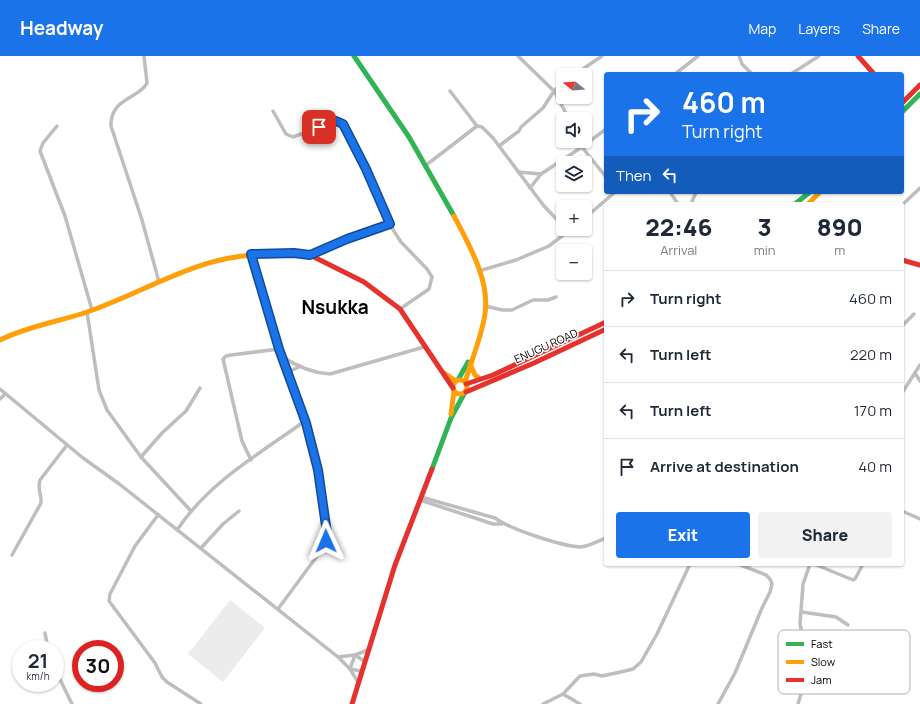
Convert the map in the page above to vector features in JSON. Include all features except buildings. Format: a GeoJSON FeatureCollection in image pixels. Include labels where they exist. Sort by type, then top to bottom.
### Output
{"type":"FeatureCollection","features":[{"type":"Feature","properties":{"kind":"main road"},"geometry":{"type":"LineString","coordinates":[[352,704],[364,661],[395,565],[451,418],[465,393],[472,356],[483,324],[485,306],[484,288],[470,248],[409,137],[354,56]]}},
{"type":"Feature","properties":{"kind":"main road"},"geometry":{"type":"LineString","coordinates":[[858,56],[872,72]]}},
{"type":"Feature","properties":{"kind":"main road"},"geometry":{"type":"LineString","coordinates":[[904,101],[920,85]]}},
{"type":"Feature","properties":{"kind":"main road"},"geometry":{"type":"LineString","coordinates":[[904,110],[920,94]]}},
{"type":"Feature","properties":{"kind":"main road"},"geometry":{"type":"LineString","coordinates":[[801,202],[808,194]]}},
{"type":"Feature","properties":{"kind":"main road"},"geometry":{"type":"LineString","coordinates":[[810,202],[818,194]]}},
{"type":"Feature","properties":{"kind":"main road"},"geometry":{"type":"LineString","coordinates":[[0,340],[16,332],[89,311],[205,263],[234,256],[251,254],[294,253],[310,255],[364,282],[400,309],[453,389],[458,394],[465,393]]}},
{"type":"Feature","properties":{"kind":"main road"},"geometry":{"type":"LineString","coordinates":[[904,261],[920,265]]}},
{"type":"Feature","properties":{"kind":"main road"},"geometry":{"type":"LineString","coordinates":[[442,372],[457,381],[466,383],[480,379],[531,358],[604,323]]}},
{"type":"Feature","properties":{"kind":"main road","name":"ENUGU ROAD"},"geometry":{"type":"LineString","coordinates":[[465,393],[604,330]]}},
{"type":"Feature","properties":{"kind":"main road"},"geometry":{"type":"LineString","coordinates":[[451,418],[453,389],[472,356]]}},
{"type":"Feature","properties":{"kind":"main road"},"geometry":{"type":"LineString","coordinates":[[470,364],[475,375],[480,379]]}},
{"type":"Feature","properties":{"kind":"street"},"geometry":{"type":"LineString","coordinates":[[144,56],[147,83],[145,87],[124,99],[117,108],[111,122],[111,126],[142,220],[159,282]]}},
{"type":"Feature","properties":{"kind":"street"},"geometry":{"type":"LineString","coordinates":[[518,56],[554,91],[565,112]]}},
{"type":"Feature","properties":{"kind":"street"},"geometry":{"type":"LineString","coordinates":[[584,68],[602,56]]}},
{"type":"Feature","properties":{"kind":"street"},"geometry":{"type":"LineString","coordinates":[[678,72],[698,56]]}},
{"type":"Feature","properties":{"kind":"street"},"geometry":{"type":"LineString","coordinates":[[739,56],[742,64],[750,72]]}},
{"type":"Feature","properties":{"kind":"street"},"geometry":{"type":"LineString","coordinates":[[794,72],[819,56]]}},
{"type":"Feature","properties":{"kind":"street"},"geometry":{"type":"LineString","coordinates":[[450,91],[477,126],[482,127],[499,146],[530,188],[556,218]]}},
{"type":"Feature","properties":{"kind":"street"},"geometry":{"type":"LineString","coordinates":[[499,146],[519,131],[521,127],[543,108],[554,91]]}},
{"type":"Feature","properties":{"kind":"street"},"geometry":{"type":"LineString","coordinates":[[273,112],[286,134],[293,137],[336,121],[340,121],[366,169],[390,224],[401,242],[427,269],[432,277],[429,289],[400,309]]}},
{"type":"Feature","properties":{"kind":"street"},"geometry":{"type":"LineString","coordinates":[[57,126],[43,143],[40,151],[65,216],[89,311],[99,390],[107,410],[141,457],[190,510]]}},
{"type":"Feature","properties":{"kind":"street"},"geometry":{"type":"LineString","coordinates":[[425,166],[477,126]]}},
{"type":"Feature","properties":{"kind":"street"},"geometry":{"type":"LineString","coordinates":[[592,140],[604,131]]}},
{"type":"Feature","properties":{"kind":"street"},"geometry":{"type":"LineString","coordinates":[[530,188],[541,174],[582,148],[604,175]]}},
{"type":"Feature","properties":{"kind":"street"},"geometry":{"type":"LineString","coordinates":[[518,172],[541,174]]}},
{"type":"Feature","properties":{"kind":"street"},"geometry":{"type":"LineString","coordinates":[[904,203],[920,188]]}},
{"type":"Feature","properties":{"kind":"street"},"geometry":{"type":"LineString","coordinates":[[604,202],[614,194]]}},
{"type":"Feature","properties":{"kind":"street"},"geometry":{"type":"LineString","coordinates":[[592,212],[604,202]]}},
{"type":"Feature","properties":{"kind":"street"},"geometry":{"type":"LineString","coordinates":[[310,255],[347,239],[390,224]]}},
{"type":"Feature","properties":{"kind":"street"},"geometry":{"type":"LineString","coordinates":[[479,271],[516,260],[549,246],[561,236]]}},
{"type":"Feature","properties":{"kind":"street"},"geometry":{"type":"LineString","coordinates":[[251,254],[279,349],[305,421],[318,470],[327,533],[323,548],[278,608]]}},
{"type":"Feature","properties":{"kind":"street"},"geometry":{"type":"LineString","coordinates":[[485,306],[502,310],[512,310],[533,300],[548,300],[556,297]]}},
{"type":"Feature","properties":{"kind":"street"},"geometry":{"type":"LineString","coordinates":[[904,324],[914,314]]}},
{"type":"Feature","properties":{"kind":"street"},"geometry":{"type":"LineString","coordinates":[[283,357],[299,367],[319,374],[330,374],[424,346]]}},
{"type":"Feature","properties":{"kind":"street"},"geometry":{"type":"LineString","coordinates":[[250,460],[242,441],[223,359],[230,355],[279,349]]}},
{"type":"Feature","properties":{"kind":"street"},"geometry":{"type":"LineString","coordinates":[[904,390],[920,365]]}},
{"type":"Feature","properties":{"kind":"street"},"geometry":{"type":"LineString","coordinates":[[288,372],[299,367]]}},
{"type":"Feature","properties":{"kind":"street"},"geometry":{"type":"LineString","coordinates":[[915,373],[920,381]]}},
{"type":"Feature","properties":{"kind":"street"},"geometry":{"type":"LineString","coordinates":[[141,457],[162,433],[186,411],[200,388]]}},
{"type":"Feature","properties":{"kind":"street"},"geometry":{"type":"LineString","coordinates":[[0,389],[67,445],[118,483],[158,516],[338,656],[350,669],[358,682]]}},
{"type":"Feature","properties":{"kind":"street"},"geometry":{"type":"LineString","coordinates":[[0,400],[5,394]]}},
{"type":"Feature","properties":{"kind":"street"},"geometry":{"type":"LineString","coordinates":[[177,530],[190,510],[224,479],[305,421]]}},
{"type":"Feature","properties":{"kind":"street"},"geometry":{"type":"LineString","coordinates":[[12,555],[41,503],[38,487],[40,480],[67,445]]}},
{"type":"Feature","properties":{"kind":"street"},"geometry":{"type":"LineString","coordinates":[[420,498],[493,524],[503,524],[539,537],[581,547],[604,539]]}},
{"type":"Feature","properties":{"kind":"street"},"geometry":{"type":"LineString","coordinates":[[201,548],[223,524],[239,511]]}},
{"type":"Feature","properties":{"kind":"street"},"geometry":{"type":"LineString","coordinates":[[904,512],[920,519]]}},
{"type":"Feature","properties":{"kind":"street"},"geometry":{"type":"LineString","coordinates":[[158,516],[135,546],[110,594],[109,601],[156,663],[162,677],[167,682],[201,704]]}},
{"type":"Feature","properties":{"kind":"street"},"geometry":{"type":"LineString","coordinates":[[543,704],[563,694],[580,676],[594,674],[602,676],[633,670],[641,662],[657,634],[689,566]]}},
{"type":"Feature","properties":{"kind":"street"},"geometry":{"type":"LineString","coordinates":[[718,704],[735,673],[770,592],[772,584],[766,575],[743,566]]}},
{"type":"Feature","properties":{"kind":"street"},"geometry":{"type":"LineString","coordinates":[[801,630],[800,624],[803,584],[809,566]]}},
{"type":"Feature","properties":{"kind":"street"},"geometry":{"type":"LineString","coordinates":[[819,566],[853,580],[862,566]]}},
{"type":"Feature","properties":{"kind":"street"},"geometry":{"type":"LineString","coordinates":[[802,612],[836,617],[848,624]]}},
{"type":"Feature","properties":{"kind":"street"},"geometry":{"type":"LineString","coordinates":[[45,633],[46,640]]}},
{"type":"Feature","properties":{"kind":"street"},"geometry":{"type":"LineString","coordinates":[[338,656],[355,655],[368,650]]}},
{"type":"Feature","properties":{"kind":"street"},"geometry":{"type":"LineString","coordinates":[[355,655],[364,661]]}},
{"type":"Feature","properties":{"kind":"street"},"geometry":{"type":"LineString","coordinates":[[350,669],[355,655]]}},
{"type":"Feature","properties":{"kind":"street"},"geometry":{"type":"LineString","coordinates":[[350,669],[361,671]]}},
{"type":"Feature","properties":{"kind":"street"},"geometry":{"type":"LineString","coordinates":[[64,688],[72,704]]}},
{"type":"Feature","properties":{"kind":"street"},"geometry":{"type":"LineString","coordinates":[[563,694],[580,704]]}},
{"type":"Feature","properties":{"kind":"street"},"geometry":{"type":"LineString","coordinates":[[798,704],[801,694]]}},
{"type":"Feature","properties":{"kind":"shaded area"},"geometry":{"type":"Polygon","coordinates":[[[230,600],[265,628],[223,682],[188,654],[230,600]]]}},
{"type":"Feature","properties":{"kind":"traffic: fast"},"geometry":{"type":"LineString","coordinates":[[354,56],[409,137],[454,216]]}},
{"type":"Feature","properties":{"kind":"traffic: fast"},"geometry":{"type":"LineString","coordinates":[[904,110],[920,94]]}},
{"type":"Feature","properties":{"kind":"traffic: fast"},"geometry":{"type":"LineString","coordinates":[[798,202],[808,194]]}},
{"type":"Feature","properties":{"kind":"traffic: fast"},"geometry":{"type":"LineString","coordinates":[[458,380],[468,362]]}},
{"type":"Feature","properties":{"kind":"traffic: fast"},"geometry":{"type":"LineString","coordinates":[[432,469],[451,418],[464,394]]}},
{"type":"Feature","properties":{"kind":"traffic: slow"},"geometry":{"type":"LineString","coordinates":[[810,202],[818,194]]}},
{"type":"Feature","properties":{"kind":"traffic: slow"},"geometry":{"type":"LineString","coordinates":[[454,216],[477,263],[486,301],[481,331],[465,382]]}},
{"type":"Feature","properties":{"kind":"traffic: slow"},"geometry":{"type":"LineString","coordinates":[[0,340],[32,328],[87,312],[210,262],[254,255]]}},
{"type":"Feature","properties":{"kind":"traffic: slow"},"geometry":{"type":"LineString","coordinates":[[470,364],[475,375],[480,379]]}},
{"type":"Feature","properties":{"kind":"traffic: slow"},"geometry":{"type":"LineString","coordinates":[[444,373],[456,381]]}},
{"type":"Feature","properties":{"kind":"traffic: slow"},"geometry":{"type":"LineString","coordinates":[[457,380],[463,380],[467,384],[467,387],[467,390],[463,394],[457,394],[453,390],[453,384],[457,380]]}},
{"type":"Feature","properties":{"kind":"traffic: slow"},"geometry":{"type":"LineString","coordinates":[[451,414],[454,391]]}},
{"type":"Feature","properties":{"kind":"traffic: jam"},"geometry":{"type":"LineString","coordinates":[[858,56],[872,72]]}},
{"type":"Feature","properties":{"kind":"traffic: jam"},"geometry":{"type":"LineString","coordinates":[[904,101],[920,85]]}},
{"type":"Feature","properties":{"kind":"traffic: jam"},"geometry":{"type":"LineString","coordinates":[[254,255],[294,253],[310,255],[364,282],[400,309],[453,388]]}},
{"type":"Feature","properties":{"kind":"traffic: jam"},"geometry":{"type":"LineString","coordinates":[[904,261],[920,265]]}},
{"type":"Feature","properties":{"kind":"traffic: jam"},"geometry":{"type":"LineString","coordinates":[[466,384],[493,375],[604,323]]}},
{"type":"Feature","properties":{"kind":"traffic: jam"},"geometry":{"type":"LineString","coordinates":[[466,392],[534,363],[604,330]]}},
{"type":"Feature","properties":{"kind":"traffic: jam"},"geometry":{"type":"LineString","coordinates":[[352,704],[395,565],[432,469]]}},
{"type":"Feature","properties":{"kind":"district","name":"Nsukka"},"geometry":{"type":"Point","coordinates":[335,307]}},
{"type":"Feature","properties":{"kind":"route"},"geometry":{"type":"LineString","coordinates":[[319,127],[336,121],[340,121],[343,124],[366,169],[390,224],[347,239],[310,255],[294,253],[251,254],[279,349],[306,423],[318,470],[327,533],[326,541]]}}]}
